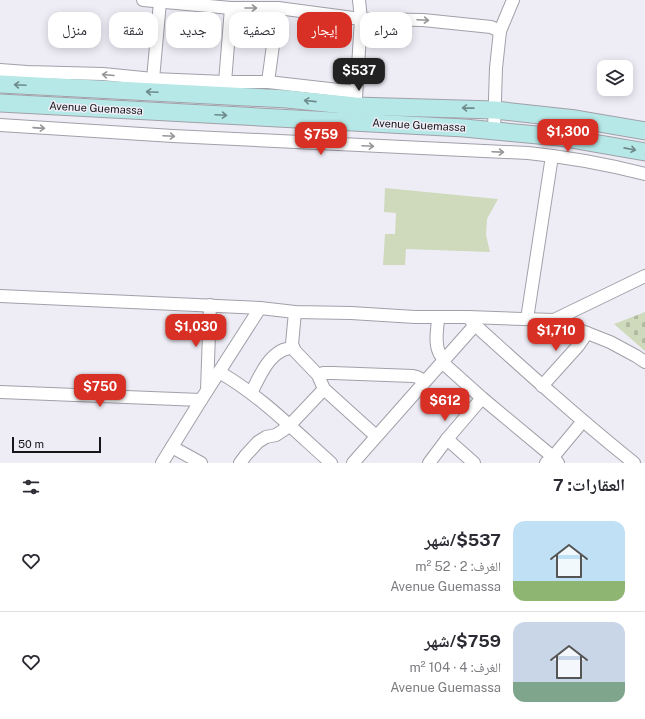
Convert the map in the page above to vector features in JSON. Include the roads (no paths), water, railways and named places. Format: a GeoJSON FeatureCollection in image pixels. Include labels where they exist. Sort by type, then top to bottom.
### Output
{"type":"FeatureCollection","features":[{"type":"Feature","properties":{"kind":"main road","name":"Avenue Guemassa"},"geometry":{"type":"LineString","coordinates":[[0,84],[281,98],[355,99],[495,110],[576,119],[645,130]]}},
{"type":"Feature","properties":{"kind":"main road","name":"Avenue Guemassa"},"geometry":{"type":"LineString","coordinates":[[0,103],[494,130],[559,137],[645,152]]}},
{"type":"Feature","properties":{"kind":"street"},"geometry":{"type":"LineString","coordinates":[[143,0],[231,8],[278,8],[360,19]]}},
{"type":"Feature","properties":{"kind":"street"},"geometry":{"type":"LineString","coordinates":[[358,0],[361,12]]}},
{"type":"Feature","properties":{"kind":"street"},"geometry":{"type":"LineString","coordinates":[[494,130],[496,68],[500,30],[513,0]]}},
{"type":"Feature","properties":{"kind":"street"},"geometry":{"type":"LineString","coordinates":[[153,79],[160,2]]}},
{"type":"Feature","properties":{"kind":"street"},"geometry":{"type":"LineString","coordinates":[[225,82],[231,8]]}},
{"type":"Feature","properties":{"kind":"street"},"geometry":{"type":"LineString","coordinates":[[268,82],[278,8]]}},
{"type":"Feature","properties":{"kind":"street"},"geometry":{"type":"LineString","coordinates":[[412,20],[491,27],[500,30]]}},
{"type":"Feature","properties":{"kind":"street"},"geometry":{"type":"LineString","coordinates":[[0,70],[103,74],[153,79],[268,82],[355,99],[360,42]]}},
{"type":"Feature","properties":{"kind":"street"},"geometry":{"type":"LineString","coordinates":[[0,125],[173,136],[504,152],[552,156],[604,164],[645,174]]}},
{"type":"Feature","properties":{"kind":"street"},"geometry":{"type":"LineString","coordinates":[[527,319],[552,156]]}},
{"type":"Feature","properties":{"kind":"street"},"geometry":{"type":"LineString","coordinates":[[554,320],[645,276]]}},
{"type":"Feature","properties":{"kind":"street"},"geometry":{"type":"LineString","coordinates":[[0,296],[210,305],[295,312],[438,317],[472,321],[527,319],[554,320],[610,342],[645,362]]}},
{"type":"Feature","properties":{"kind":"street"},"geometry":{"type":"LineString","coordinates":[[204,396],[210,305]]}},
{"type":"Feature","properties":{"kind":"street"},"geometry":{"type":"LineString","coordinates":[[162,463],[260,308]]}},
{"type":"Feature","properties":{"kind":"street"},"geometry":{"type":"LineString","coordinates":[[295,312],[292,337],[292,344],[295,351],[318,375],[324,389],[376,436]]}},
{"type":"Feature","properties":{"kind":"street"},"geometry":{"type":"LineString","coordinates":[[438,317],[437,347],[443,361],[552,461],[583,421]]}},
{"type":"Feature","properties":{"kind":"street"},"geometry":{"type":"LineString","coordinates":[[353,463],[443,361],[472,321]]}},
{"type":"Feature","properties":{"kind":"street"},"geometry":{"type":"LineString","coordinates":[[472,321],[542,386],[634,463]]}},
{"type":"Feature","properties":{"kind":"street"},"geometry":{"type":"LineString","coordinates":[[542,386],[588,333]]}},
{"type":"Feature","properties":{"kind":"street"},"geometry":{"type":"LineString","coordinates":[[251,392],[274,356],[283,350],[293,347]]}},
{"type":"Feature","properties":{"kind":"street"},"geometry":{"type":"LineString","coordinates":[[219,372],[251,392],[331,463]]}},
{"type":"Feature","properties":{"kind":"street"},"geometry":{"type":"LineString","coordinates":[[318,375],[333,373],[413,376],[425,381]]}},
{"type":"Feature","properties":{"kind":"street"},"geometry":{"type":"LineString","coordinates":[[240,463],[258,442],[266,437],[282,432],[289,426],[324,389]]}},
{"type":"Feature","properties":{"kind":"street"},"geometry":{"type":"LineString","coordinates":[[0,392],[204,396]]}},
{"type":"Feature","properties":{"kind":"street"},"geometry":{"type":"LineString","coordinates":[[429,463],[447,439],[482,398]]}},
{"type":"Feature","properties":{"kind":"street"},"geometry":{"type":"LineString","coordinates":[[447,439],[474,463]]}},
{"type":"Feature","properties":{"kind":"street"},"geometry":{"type":"LineString","coordinates":[[172,447],[201,463]]}}]}
